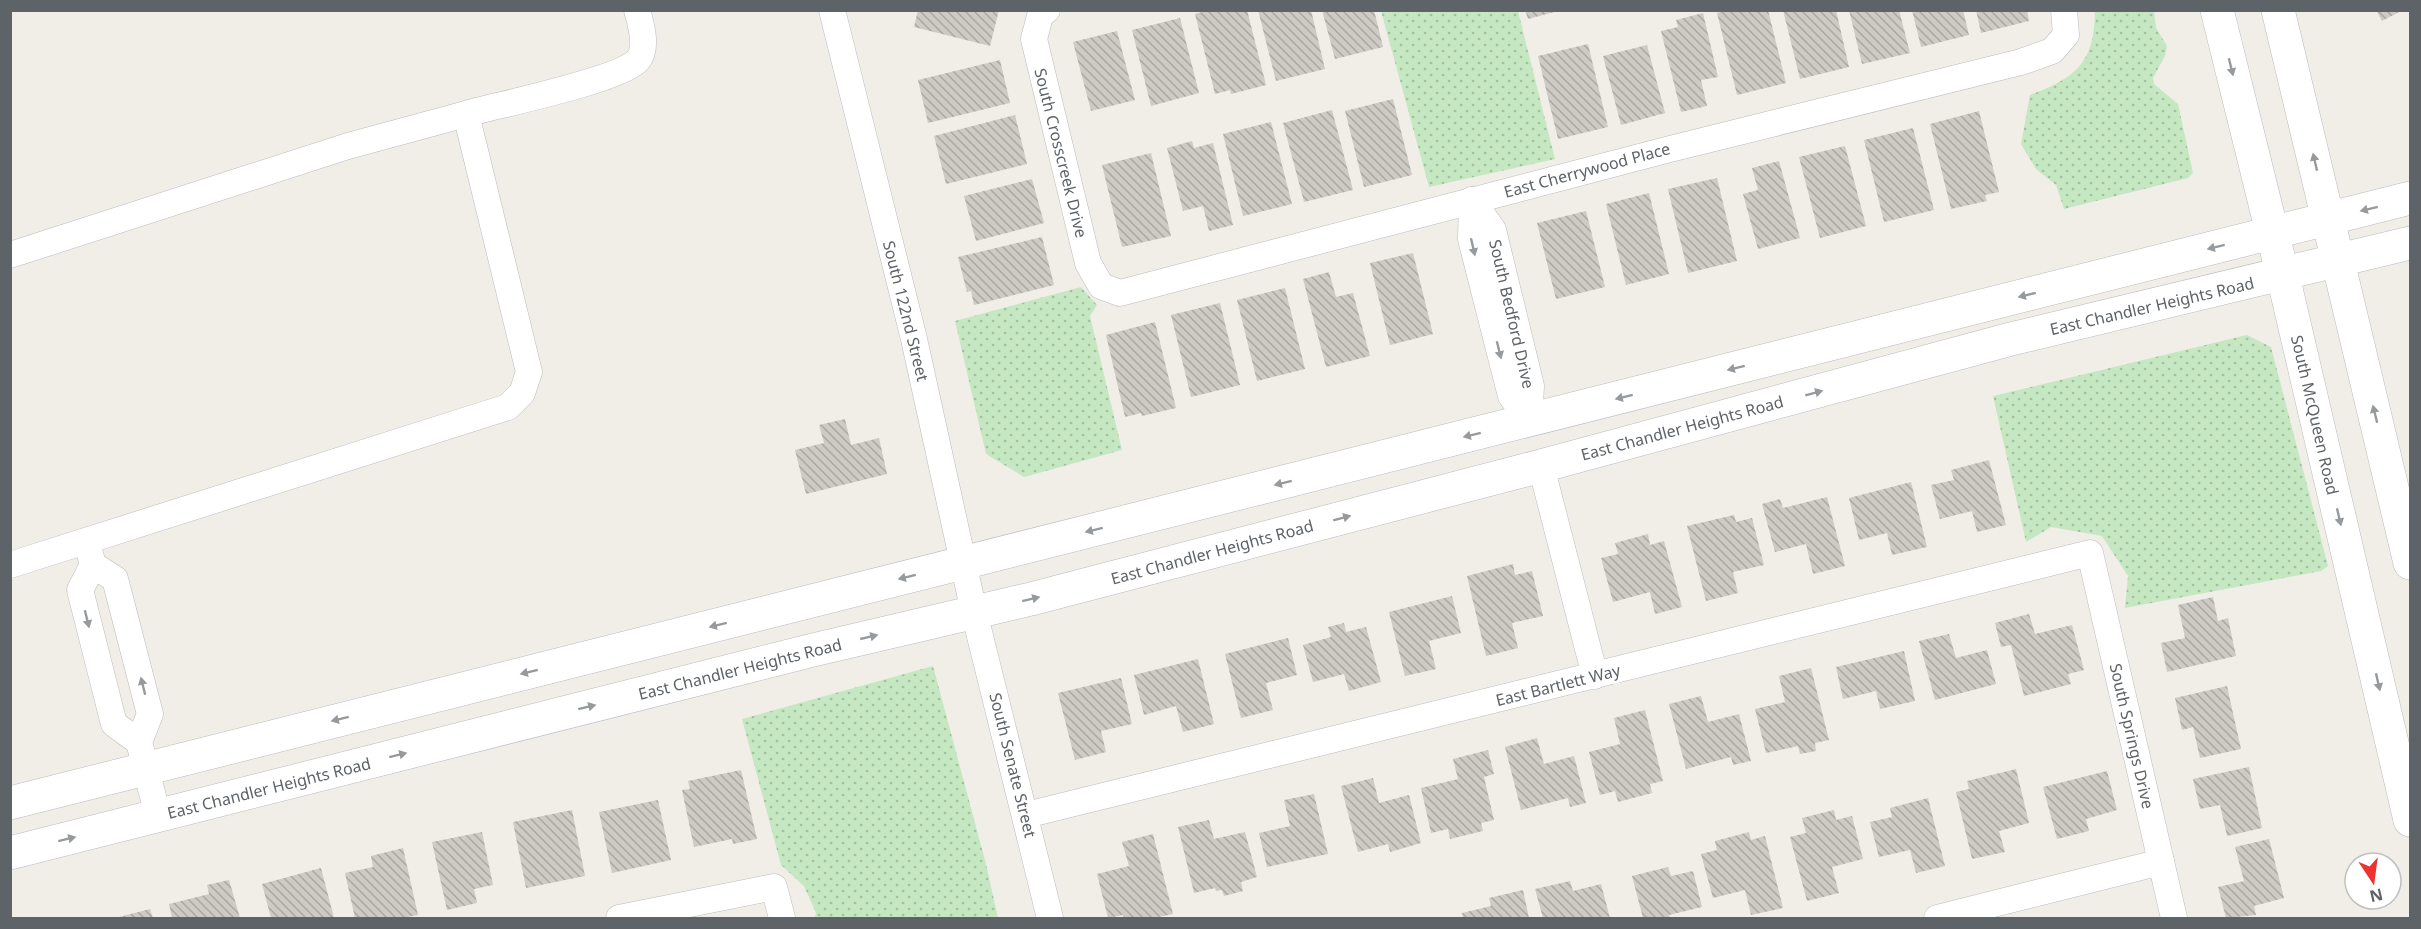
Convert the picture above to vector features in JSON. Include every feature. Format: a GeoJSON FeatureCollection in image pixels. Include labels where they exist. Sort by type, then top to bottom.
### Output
{"type":"FeatureCollection","features":[{"type":"Feature","properties":{"kind":"main road","name":"South McQueen Road"},"geometry":{"type":"LineString","coordinates":[[2217,10],[2403,754],[2410,820]]}},
{"type":"Feature","properties":{"kind":"main road"},"geometry":{"type":"LineString","coordinates":[[2278,10],[2410,564]]}},
{"type":"Feature","properties":{"kind":"main road"},"geometry":{"type":"LineString","coordinates":[[10,803],[142,755],[964,563],[2410,198]]}},
{"type":"Feature","properties":{"kind":"main road","name":"East Chandler Heights Road"},"geometry":{"type":"LineString","coordinates":[[10,853],[974,612],[1541,466],[2011,339],[2283,276],[2410,243]]}},
{"type":"Feature","properties":{"kind":"main road"},"geometry":{"type":"LineString","coordinates":[[1528,420],[1541,466]]}},
{"type":"Feature","properties":{"kind":"street"},"geometry":{"type":"LineString","coordinates":[[10,255],[348,146],[607,78],[638,60],[643,46],[637,10]]}},
{"type":"Feature","properties":{"kind":"street","name":"South 122nd Street"},"geometry":{"type":"LineString","coordinates":[[832,10],[914,339],[974,612]]}},
{"type":"Feature","properties":{"kind":"street","name":"South Crosscreek Drive"},"geometry":{"type":"LineString","coordinates":[[1043,13],[1034,39],[1088,263],[1101,286]]}},
{"type":"Feature","properties":{"kind":"street","name":"East Cherrywood Place"},"geometry":{"type":"LineString","coordinates":[[1101,286],[1120,292],[1472,200],[2021,62],[2052,51],[2065,23]]}},
{"type":"Feature","properties":{"kind":"street"},"geometry":{"type":"LineString","coordinates":[[10,565],[90,554],[508,407],[522,393],[529,372],[466,114]]}},
{"type":"Feature","properties":{"kind":"street","name":"South Bedford Drive"},"geometry":{"type":"LineString","coordinates":[[1472,200],[1471,239],[1501,309],[1511,396],[1528,420]]}},
{"type":"Feature","properties":{"kind":"street"},"geometry":{"type":"LineString","coordinates":[[1541,466],[1595,676]]}},
{"type":"Feature","properties":{"kind":"street","name":"East Bartlett Way"},"geometry":{"type":"LineString","coordinates":[[1026,815],[2090,553]]}},
{"type":"Feature","properties":{"kind":"street","name":"South Springs Drive"},"geometry":{"type":"LineString","coordinates":[[2090,553],[2174,918]]}},
{"type":"Feature","properties":{"kind":"street"},"geometry":{"type":"LineString","coordinates":[[90,554],[115,579],[133,647],[150,714],[142,755],[158,816]]}},
{"type":"Feature","properties":{"kind":"street"},"geometry":{"type":"LineString","coordinates":[[90,554],[80,590],[114,724],[142,755]]}},
{"type":"Feature","properties":{"kind":"street","name":"South Senate Street"},"geometry":{"type":"LineString","coordinates":[[974,612],[1050,918]]}},
{"type":"Feature","properties":{"kind":"street"},"geometry":{"type":"LineString","coordinates":[[97,658],[102,646],[112,640],[122,639],[133,647]]}},
{"type":"Feature","properties":{"kind":"street"},"geometry":{"type":"LineString","coordinates":[[1937,918],[2161,862]]}},
{"type":"Feature","properties":{"kind":"street"},"geometry":{"type":"LineString","coordinates":[[619,918],[774,887],[782,918]]}},
{"type":"Feature","properties":{"kind":"green space"},"geometry":{"type":"Polygon","coordinates":[[[1381,11],[1518,11],[1555,159],[1429,187],[1381,11]]]}},
{"type":"Feature","properties":{"kind":"green space"},"geometry":{"type":"Polygon","coordinates":[[[2095,11],[2154,11],[2156,28],[2167,46],[2165,56],[2153,78],[2154,84],[2178,104],[2193,173],[2188,178],[2064,209],[2056,185],[2036,169],[2021,144],[2030,95],[2060,82],[2080,66],[2091,44],[2095,11]]]}},
{"type":"Feature","properties":{"kind":"green space"},"geometry":{"type":"Polygon","coordinates":[[[1081,287],[1097,305],[1090,316],[1122,450],[1024,477],[986,454],[955,321],[1081,287]]]}},
{"type":"Feature","properties":{"kind":"green space"},"geometry":{"type":"Polygon","coordinates":[[[2247,335],[2271,347],[2328,566],[2321,571],[2125,608],[2128,576],[2102,536],[2051,527],[2026,542],[1993,396],[2247,335]]]}},
{"type":"Feature","properties":{"kind":"green space"},"geometry":{"type":"Polygon","coordinates":[[[933,666],[986,864],[998,918],[815,918],[816,913],[804,886],[781,865],[742,719],[933,666]]]}},
{"type":"Feature","properties":{"kind":"building"},"geometry":{"type":"Polygon","coordinates":[[[918,10],[999,10],[990,46],[914,27],[918,10]]]}},
{"type":"Feature","properties":{"kind":"building"},"geometry":{"type":"Polygon","coordinates":[[[1209,10],[1247,10],[1266,85],[1231,94],[1230,90],[1215,94],[1195,14],[1209,10]]]}},
{"type":"Feature","properties":{"kind":"building"},"geometry":{"type":"Polygon","coordinates":[[[1258,10],[1311,10],[1325,69],[1276,81],[1258,10]]]}},
{"type":"Feature","properties":{"kind":"building"},"geometry":{"type":"Polygon","coordinates":[[[1322,10],[1374,10],[1383,47],[1335,59],[1322,10]]]}},
{"type":"Feature","properties":{"kind":"building"},"geometry":{"type":"Polygon","coordinates":[[[1525,10],[1558,10],[1558,11],[1528,19],[1525,10]]]}},
{"type":"Feature","properties":{"kind":"building"},"geometry":{"type":"Polygon","coordinates":[[[1727,10],[1768,10],[1786,83],[1737,95],[1717,13],[1727,10]]]}},
{"type":"Feature","properties":{"kind":"building"},"geometry":{"type":"Polygon","coordinates":[[[1783,10],[1836,10],[1849,67],[1800,79],[1783,10]]]}},
{"type":"Feature","properties":{"kind":"building"},"geometry":{"type":"Polygon","coordinates":[[[1849,10],[1899,10],[1910,53],[1862,64],[1849,10]]]}},
{"type":"Feature","properties":{"kind":"building"},"geometry":{"type":"Polygon","coordinates":[[[1912,10],[1963,10],[1969,35],[1921,47],[1912,10]]]}},
{"type":"Feature","properties":{"kind":"building"},"geometry":{"type":"Polygon","coordinates":[[[1976,10],[2027,10],[2029,21],[1981,33],[1976,10]]]}},
{"type":"Feature","properties":{"kind":"building"},"geometry":{"type":"Polygon","coordinates":[[[2376,10],[2403,10],[2382,21],[2376,10]]]}},
{"type":"Feature","properties":{"kind":"building"},"geometry":{"type":"Polygon","coordinates":[[[1703,13],[1718,77],[1701,80],[1707,106],[1681,112],[1661,31],[1678,27],[1676,20],[1703,13]]]}},
{"type":"Feature","properties":{"kind":"building"},"geometry":{"type":"Polygon","coordinates":[[[1180,18],[1199,93],[1151,106],[1132,30],[1180,18]]]}},
{"type":"Feature","properties":{"kind":"building"},"geometry":{"type":"Polygon","coordinates":[[[1117,31],[1135,100],[1091,111],[1073,42],[1117,31]]]}},
{"type":"Feature","properties":{"kind":"building"},"geometry":{"type":"Polygon","coordinates":[[[1588,44],[1608,127],[1558,139],[1538,56],[1588,44]]]}},
{"type":"Feature","properties":{"kind":"building"},"geometry":{"type":"Polygon","coordinates":[[[1647,45],[1665,113],[1621,125],[1603,56],[1647,45]]]}},
{"type":"Feature","properties":{"kind":"building"},"geometry":{"type":"Polygon","coordinates":[[[1000,60],[1010,103],[928,123],[918,80],[1000,60]]]}},
{"type":"Feature","properties":{"kind":"building"},"geometry":{"type":"Polygon","coordinates":[[[1393,99],[1412,175],[1364,187],[1345,111],[1393,99]]]}},
{"type":"Feature","properties":{"kind":"building"},"geometry":{"type":"Polygon","coordinates":[[[1332,110],[1353,190],[1304,202],[1283,123],[1332,110]]]}},
{"type":"Feature","properties":{"kind":"building"},"geometry":{"type":"Polygon","coordinates":[[[1979,111],[1999,192],[1985,195],[1987,201],[1951,209],[1930,124],[1979,111]]]}},
{"type":"Feature","properties":{"kind":"building"},"geometry":{"type":"Polygon","coordinates":[[[1015,115],[1027,164],[946,184],[934,136],[1015,115]]]}},
{"type":"Feature","properties":{"kind":"building"},"geometry":{"type":"Polygon","coordinates":[[[1271,122],[1292,204],[1243,216],[1223,134],[1271,122]]]}},
{"type":"Feature","properties":{"kind":"building"},"geometry":{"type":"Polygon","coordinates":[[[1913,128],[1934,210],[1884,222],[1864,140],[1913,128]]]}},
{"type":"Feature","properties":{"kind":"building"},"geometry":{"type":"Polygon","coordinates":[[[1192,141],[1194,148],[1213,143],[1233,225],[1209,231],[1203,206],[1183,211],[1167,148],[1192,141]]]}},
{"type":"Feature","properties":{"kind":"building"},"geometry":{"type":"Polygon","coordinates":[[[1845,146],[1866,226],[1820,238],[1799,157],[1845,146]]]}},
{"type":"Feature","properties":{"kind":"building"},"geometry":{"type":"Polygon","coordinates":[[[1151,153],[1171,236],[1122,247],[1102,165],[1151,153]]]}},
{"type":"Feature","properties":{"kind":"building"},"geometry":{"type":"Polygon","coordinates":[[[1779,161],[1800,238],[1758,249],[1743,194],[1758,190],[1752,168],[1779,161]]]}},
{"type":"Feature","properties":{"kind":"building"},"geometry":{"type":"Polygon","coordinates":[[[1717,178],[1737,261],[1688,273],[1668,189],[1717,178]]]}},
{"type":"Feature","properties":{"kind":"building"},"geometry":{"type":"Polygon","coordinates":[[[1032,179],[1044,223],[976,241],[964,196],[1032,179]]]}},
{"type":"Feature","properties":{"kind":"building"},"geometry":{"type":"Polygon","coordinates":[[[1649,193],[1669,274],[1626,285],[1606,204],[1649,193]]]}},
{"type":"Feature","properties":{"kind":"building"},"geometry":{"type":"Polygon","coordinates":[[[1586,211],[1605,287],[1556,299],[1537,223],[1586,211]]]}},
{"type":"Feature","properties":{"kind":"building"},"geometry":{"type":"Polygon","coordinates":[[[1042,237],[1054,285],[974,305],[971,291],[967,292],[958,257],[1042,237]]]}},
{"type":"Feature","properties":{"kind":"building"},"geometry":{"type":"Polygon","coordinates":[[[1413,253],[1433,334],[1390,345],[1370,263],[1413,253]]]}},
{"type":"Feature","properties":{"kind":"building"},"geometry":{"type":"Polygon","coordinates":[[[1329,272],[1336,297],[1353,293],[1370,356],[1326,367],[1303,279],[1329,272]]]}},
{"type":"Feature","properties":{"kind":"building"},"geometry":{"type":"Polygon","coordinates":[[[1285,288],[1305,369],[1257,381],[1237,300],[1285,288]]]}},
{"type":"Feature","properties":{"kind":"building"},"geometry":{"type":"Polygon","coordinates":[[[1220,303],[1240,385],[1191,397],[1171,315],[1220,303]]]}},
{"type":"Feature","properties":{"kind":"building"},"geometry":{"type":"Polygon","coordinates":[[[1155,322],[1176,408],[1142,416],[1141,413],[1125,417],[1106,335],[1155,322]]]}},
{"type":"Feature","properties":{"kind":"building"},"geometry":{"type":"Polygon","coordinates":[[[845,419],[851,445],[879,438],[887,474],[806,494],[795,450],[824,443],[819,425],[845,419]]]}},
{"type":"Feature","properties":{"kind":"building"},"geometry":{"type":"Polygon","coordinates":[[[1989,460],[2006,525],[1977,532],[1972,511],[1940,519],[1931,485],[1954,480],[1951,470],[1989,460]]]}},
{"type":"Feature","properties":{"kind":"building"},"geometry":{"type":"Polygon","coordinates":[[[1911,482],[1927,547],[1892,555],[1887,533],[1859,540],[1849,498],[1911,482]]]}},
{"type":"Feature","properties":{"kind":"building"},"geometry":{"type":"Polygon","coordinates":[[[1827,497],[1845,566],[1813,574],[1806,544],[1775,552],[1762,504],[1780,499],[1783,508],[1827,497]]]}},
{"type":"Feature","properties":{"kind":"building"},"geometry":{"type":"Polygon","coordinates":[[[1734,515],[1736,522],[1752,518],[1764,565],[1733,572],[1738,593],[1706,601],[1687,526],[1734,515]]]}},
{"type":"Feature","properties":{"kind":"building"},"geometry":{"type":"Polygon","coordinates":[[[1648,534],[1650,545],[1664,541],[1682,607],[1655,614],[1650,592],[1613,602],[1601,558],[1618,554],[1615,543],[1648,534]]]}},
{"type":"Feature","properties":{"kind":"building"},"geometry":{"type":"Polygon","coordinates":[[[1513,564],[1515,575],[1532,571],[1543,616],[1512,623],[1518,648],[1486,656],[1467,576],[1513,564]]]}},
{"type":"Feature","properties":{"kind":"building"},"geometry":{"type":"Polygon","coordinates":[[[1452,596],[1461,633],[1429,641],[1436,669],[1405,676],[1389,612],[1452,596]]]}},
{"type":"Feature","properties":{"kind":"building"},"geometry":{"type":"Polygon","coordinates":[[[2213,597],[2218,621],[2228,618],[2236,656],[2167,672],[2161,643],[2185,638],[2178,605],[2213,597]]]}},
{"type":"Feature","properties":{"kind":"building"},"geometry":{"type":"Polygon","coordinates":[[[2029,614],[2035,634],[2072,625],[2084,670],[2068,674],[2071,684],[2024,696],[2011,645],[2001,647],[1995,623],[2029,614]]]}},
{"type":"Feature","properties":{"kind":"building"},"geometry":{"type":"Polygon","coordinates":[[[1344,623],[1346,632],[1366,627],[1381,682],[1349,691],[1344,674],[1313,682],[1303,645],[1331,637],[1328,627],[1344,623]]]}},
{"type":"Feature","properties":{"kind":"building"},"geometry":{"type":"Polygon","coordinates":[[[1949,634],[1956,658],[1987,650],[1996,684],[1935,700],[1919,641],[1949,634]]]}},
{"type":"Feature","properties":{"kind":"building"},"geometry":{"type":"Polygon","coordinates":[[[1288,638],[1297,675],[1266,683],[1273,710],[1241,718],[1225,654],[1288,638]]]}},
{"type":"Feature","properties":{"kind":"building"},"geometry":{"type":"Polygon","coordinates":[[[1904,651],[1915,701],[1880,709],[1876,691],[1843,699],[1836,667],[1904,651]]]}},
{"type":"Feature","properties":{"kind":"building"},"geometry":{"type":"Polygon","coordinates":[[[1198,659],[1214,724],[1183,732],[1176,706],[1144,715],[1134,675],[1198,659]]]}},
{"type":"Feature","properties":{"kind":"building"},"geometry":{"type":"Polygon","coordinates":[[[1811,668],[1829,740],[1815,743],[1816,751],[1800,754],[1798,746],[1766,753],[1755,709],[1785,702],[1779,676],[1811,668]]]}},
{"type":"Feature","properties":{"kind":"building"},"geometry":{"type":"Polygon","coordinates":[[[1121,678],[1132,724],[1101,731],[1106,752],[1075,760],[1058,693],[1121,678]]]}},
{"type":"Feature","properties":{"kind":"building"},"geometry":{"type":"Polygon","coordinates":[[[2227,686],[2241,749],[2200,758],[2193,727],[2182,730],[2175,698],[2227,686]]]}},
{"type":"Feature","properties":{"kind":"building"},"geometry":{"type":"Polygon","coordinates":[[[1701,696],[1708,722],[1739,714],[1751,761],[1733,765],[1731,757],[1686,769],[1669,704],[1701,696]]]}},
{"type":"Feature","properties":{"kind":"building"},"geometry":{"type":"Polygon","coordinates":[[[1645,710],[1663,781],[1650,784],[1652,793],[1618,802],[1615,791],[1600,795],[1589,752],[1620,744],[1614,718],[1645,710]]]}},
{"type":"Feature","properties":{"kind":"building"},"geometry":{"type":"Polygon","coordinates":[[[1537,738],[1544,764],[1574,756],[1586,803],[1570,807],[1568,798],[1521,810],[1505,747],[1537,738]]]}},
{"type":"Feature","properties":{"kind":"building"},"geometry":{"type":"Polygon","coordinates":[[[1488,750],[1494,774],[1484,777],[1494,820],[1481,823],[1483,831],[1450,839],[1448,829],[1431,833],[1421,788],[1458,779],[1453,759],[1488,750]]]}},
{"type":"Feature","properties":{"kind":"building"},"geometry":{"type":"Polygon","coordinates":[[[2249,767],[2262,828],[2227,836],[2220,805],[2200,809],[2193,779],[2249,767]]]}},
{"type":"Feature","properties":{"kind":"building"},"geometry":{"type":"Polygon","coordinates":[[[2016,769],[2029,823],[1999,831],[2005,852],[1972,859],[1956,792],[1969,789],[1967,781],[2016,769]]]}},
{"type":"Feature","properties":{"kind":"building"},"geometry":{"type":"Polygon","coordinates":[[[741,770],[757,839],[733,844],[732,839],[694,847],[682,790],[690,789],[688,781],[741,770]]]}},
{"type":"Feature","properties":{"kind":"building"},"geometry":{"type":"Polygon","coordinates":[[[2107,771],[2117,810],[2086,819],[2089,831],[2057,839],[2043,787],[2107,771]]]}},
{"type":"Feature","properties":{"kind":"building"},"geometry":{"type":"Polygon","coordinates":[[[1373,778],[1379,803],[1409,795],[1421,843],[1390,852],[1388,844],[1358,852],[1341,786],[1373,778]]]}},
{"type":"Feature","properties":{"kind":"building"},"geometry":{"type":"Polygon","coordinates":[[[1314,794],[1328,854],[1267,867],[1259,833],[1290,826],[1284,800],[1314,794]]]}},
{"type":"Feature","properties":{"kind":"building"},"geometry":{"type":"Polygon","coordinates":[[[1928,798],[1945,866],[1916,873],[1910,850],[1879,857],[1870,822],[1892,817],[1890,808],[1928,798]]]}},
{"type":"Feature","properties":{"kind":"building"},"geometry":{"type":"Polygon","coordinates":[[[658,800],[671,860],[612,873],[599,812],[658,800]]]}},
{"type":"Feature","properties":{"kind":"building"},"geometry":{"type":"Polygon","coordinates":[[[572,810],[585,876],[526,888],[513,822],[572,810]]]}},
{"type":"Feature","properties":{"kind":"building"},"geometry":{"type":"Polygon","coordinates":[[[1834,810],[1836,820],[1852,816],[1863,859],[1832,867],[1839,893],[1807,901],[1790,837],[1806,833],[1802,818],[1834,810]]]}},
{"type":"Feature","properties":{"kind":"building"},"geometry":{"type":"Polygon","coordinates":[[[1209,820],[1214,839],[1245,832],[1257,877],[1241,882],[1243,891],[1224,896],[1222,890],[1216,891],[1215,888],[1194,893],[1178,827],[1209,820]]]}},
{"type":"Feature","properties":{"kind":"building"},"geometry":{"type":"Polygon","coordinates":[[[482,832],[493,885],[474,889],[477,903],[447,910],[432,842],[482,832]]]}},
{"type":"Feature","properties":{"kind":"building"},"geometry":{"type":"Polygon","coordinates":[[[1749,832],[1751,840],[1765,836],[1783,908],[1751,915],[1745,890],[1713,898],[1701,854],[1717,850],[1715,841],[1749,832]]]}},
{"type":"Feature","properties":{"kind":"building"},"geometry":{"type":"Polygon","coordinates":[[[1153,834],[1173,914],[1154,918],[1124,918],[1123,915],[1108,918],[1097,874],[1129,866],[1122,842],[1153,834]]]}},
{"type":"Feature","properties":{"kind":"building"},"geometry":{"type":"Polygon","coordinates":[[[2269,839],[2284,898],[2254,906],[2256,915],[2226,918],[2218,887],[2244,881],[2235,847],[2269,839]]]}},
{"type":"Feature","properties":{"kind":"building"},"geometry":{"type":"Polygon","coordinates":[[[403,848],[418,915],[402,918],[355,918],[345,873],[373,867],[371,856],[403,848]]]}},
{"type":"Feature","properties":{"kind":"building"},"geometry":{"type":"Polygon","coordinates":[[[1668,867],[1671,876],[1693,871],[1702,907],[1669,915],[1670,918],[1643,918],[1632,876],[1668,867]]]}},
{"type":"Feature","properties":{"kind":"building"},"geometry":{"type":"Polygon","coordinates":[[[321,868],[334,918],[271,918],[262,884],[321,868]]]}},
{"type":"Feature","properties":{"kind":"building"},"geometry":{"type":"Polygon","coordinates":[[[229,880],[240,918],[172,918],[169,904],[209,894],[207,885],[229,880]]]}},
{"type":"Feature","properties":{"kind":"building"},"geometry":{"type":"Polygon","coordinates":[[[1570,881],[1573,891],[1601,884],[1610,918],[1543,918],[1535,889],[1570,881]]]}},
{"type":"Feature","properties":{"kind":"building"},"geometry":{"type":"Polygon","coordinates":[[[1523,890],[1529,918],[1463,918],[1462,913],[1491,906],[1489,898],[1523,890]]]}},
{"type":"Feature","properties":{"kind":"building"},"geometry":{"type":"Polygon","coordinates":[[[150,909],[153,918],[115,918],[150,909]]]}}]}
